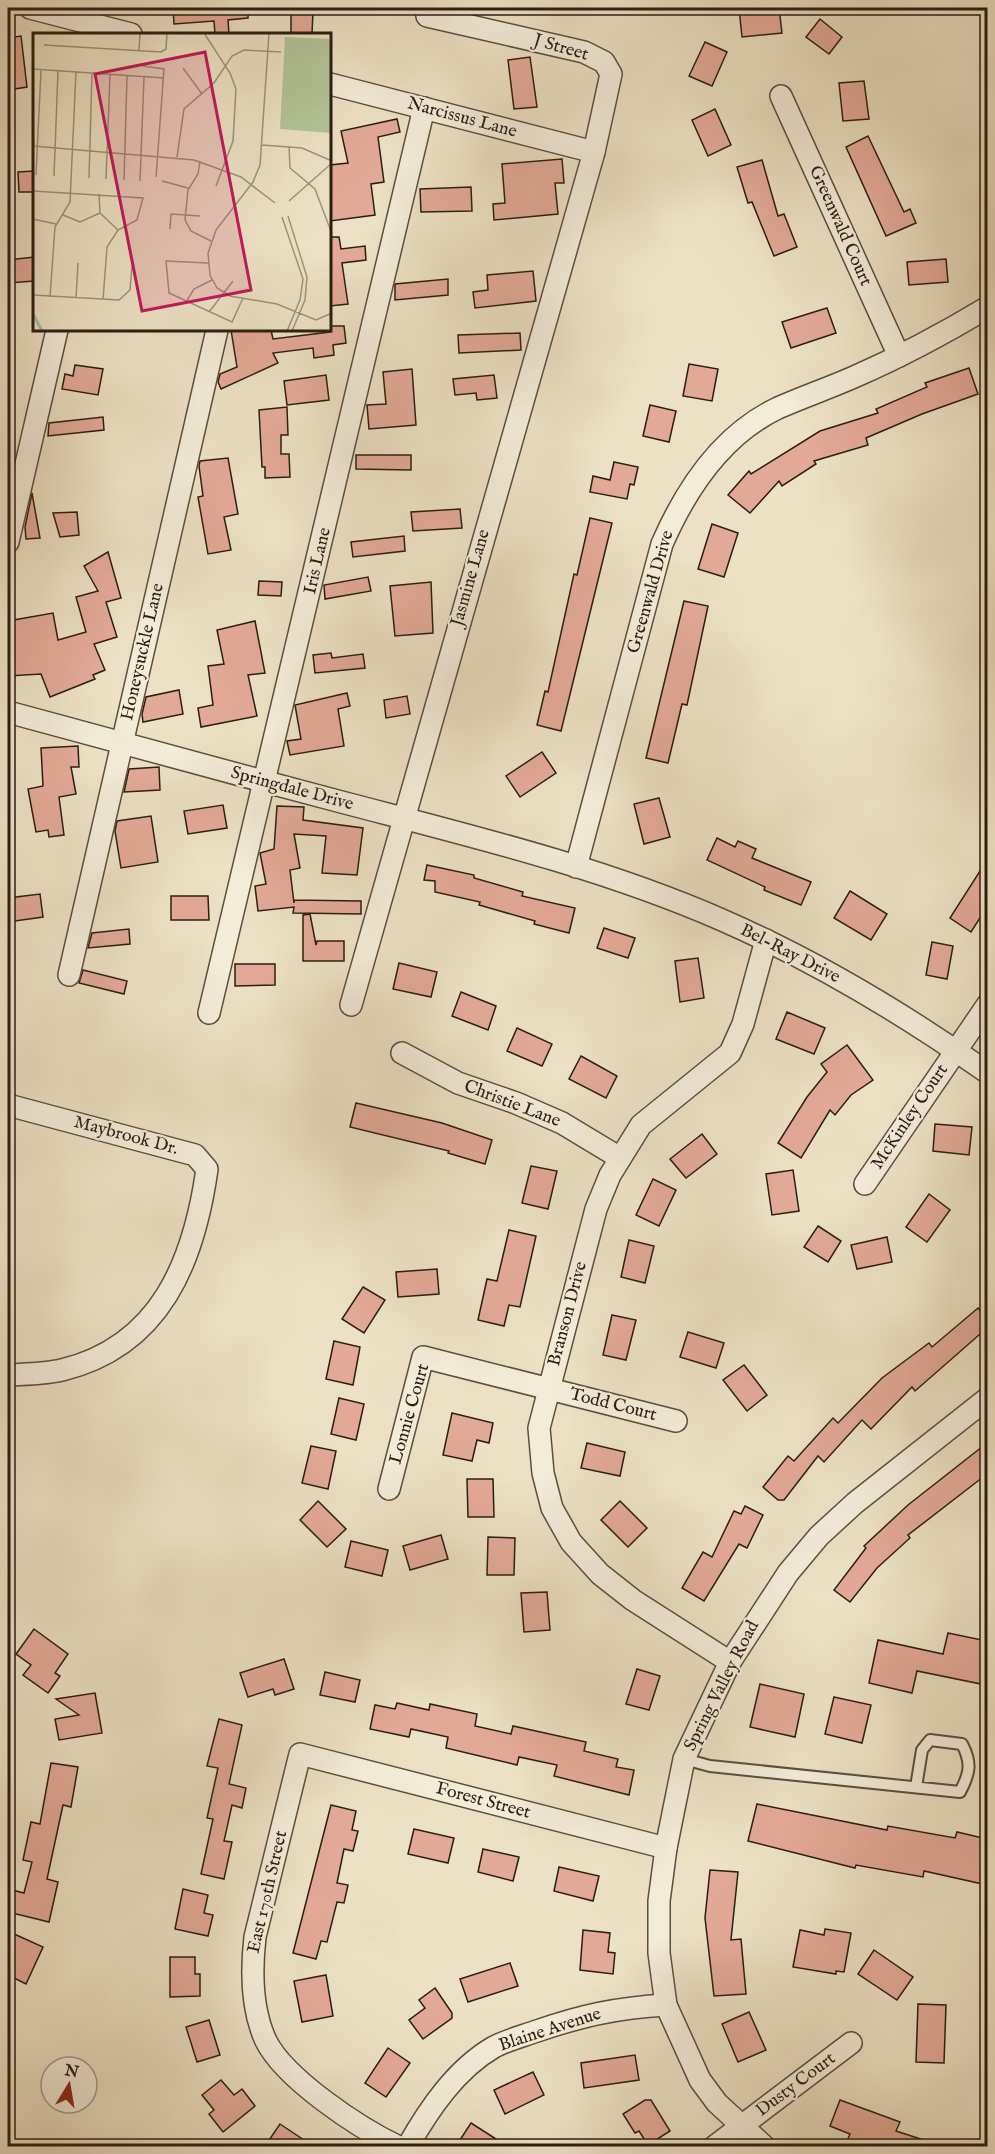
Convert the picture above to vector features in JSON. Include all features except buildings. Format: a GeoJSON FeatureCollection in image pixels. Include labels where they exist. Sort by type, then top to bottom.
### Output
{"type":"FeatureCollection","features":[{"type":"Feature","properties":{"kind":"street"},"geometry":{"type":"LineString","coordinates":[[30,8],[124,33]]}},
{"type":"Feature","properties":{"kind":"street","name":"J Street"},"geometry":{"type":"LineString","coordinates":[[427,16],[584,52],[604,62],[611,74],[594,152]]}},
{"type":"Feature","properties":{"kind":"street","name":"Narcissus Lane"},"geometry":{"type":"LineString","coordinates":[[332,85],[594,152]]}},
{"type":"Feature","properties":{"kind":"street","name":"Greenwald Court"},"geometry":{"type":"LineString","coordinates":[[781,96],[899,356]]}},
{"type":"Feature","properties":{"kind":"street","name":"Iris Lane"},"geometry":{"type":"LineString","coordinates":[[209,1013],[266,782],[424,108]]}},
{"type":"Feature","properties":{"kind":"street","name":"Jasmine Lane"},"geometry":{"type":"LineString","coordinates":[[351,1005],[402,818],[594,152]]}},
{"type":"Feature","properties":{"kind":"street","name":"Greenwald Drive"},"geometry":{"type":"LineString","coordinates":[[576,867],[662,544],[677,509],[695,481],[739,434],[766,415],[899,356],[987,307]]}},
{"type":"Feature","properties":{"kind":"street"},"geometry":{"type":"LineString","coordinates":[[8,542],[57,332]]}},
{"type":"Feature","properties":{"kind":"street","name":"Honeysuckle Lane"},"geometry":{"type":"LineString","coordinates":[[69,975],[217,332]]}},
{"type":"Feature","properties":{"kind":"street","name":"Springdale Drive"},"geometry":{"type":"LineString","coordinates":[[8,712],[576,867]]}},
{"type":"Feature","properties":{"kind":"street","name":"Bel-Ray Drive"},"geometry":{"type":"LineString","coordinates":[[576,867],[656,894],[766,940],[855,987],[954,1049],[987,1073]]}},
{"type":"Feature","properties":{"kind":"street","name":"Branson Drive"},"geometry":{"type":"LineString","coordinates":[[730,1662],[633,1600],[600,1574],[571,1542],[552,1508],[543,1473],[539,1428],[596,1209],[620,1158],[641,1125],[730,1053],[743,1024],[766,940]]}},
{"type":"Feature","properties":{"kind":"street","name":"McKinley Court"},"geometry":{"type":"LineString","coordinates":[[865,1184],[954,1049],[987,1004]]}},
{"type":"Feature","properties":{"kind":"street","name":"Christie Lane"},"geometry":{"type":"LineString","coordinates":[[402,1053],[458,1083],[516,1103],[562,1123],[620,1158]]}},
{"type":"Feature","properties":{"kind":"street","name":"Maybrook Dr."},"geometry":{"type":"LineString","coordinates":[[8,1105],[195,1155],[207,1169],[180,1276],[157,1311],[116,1350],[62,1370],[8,1375]]}},
{"type":"Feature","properties":{"kind":"street","name":"Lonnie Court"},"geometry":{"type":"LineString","coordinates":[[388,1489],[423,1357],[549,1389]]}},
{"type":"Feature","properties":{"kind":"street","name":"Todd Court"},"geometry":{"type":"LineString","coordinates":[[549,1389],[676,1421]]}},
{"type":"Feature","properties":{"kind":"street","name":"Spring Valley Road"},"geometry":{"type":"LineString","coordinates":[[764,2146],[717,2103],[700,2080],[666,2005],[659,1953],[659,1901],[666,1848],[684,1759],[730,1662],[776,1588],[819,1536],[855,1503],[987,1398]]}},
{"type":"Feature","properties":{"kind":"street","name":"Forest Street"},"geometry":{"type":"LineString","coordinates":[[300,1754],[666,1848]]}},
{"type":"Feature","properties":{"kind":"street","name":"East 170th Street"},"geometry":{"type":"LineString","coordinates":[[300,1754],[255,1937],[252,1965],[259,2020],[267,2043],[318,2096],[347,2118],[397,2146]]}},
{"type":"Feature","properties":{"kind":"street","name":"Blaine Avenue"},"geometry":{"type":"LineString","coordinates":[[408,2146],[445,2091],[470,2066],[494,2047],[570,2020],[616,2008],[666,2005]]}},
{"type":"Feature","properties":{"kind":"street","name":"Dusty Court"},"geometry":{"type":"LineString","coordinates":[[715,2146],[851,2043]]}},
{"type":"Feature","properties":{"kind":"lane"},"geometry":{"type":"LineString","coordinates":[[684,1759],[710,1766],[960,1792],[969,1775],[970,1760],[962,1744],[930,1740],[922,1750],[916,1787]]}}]}
